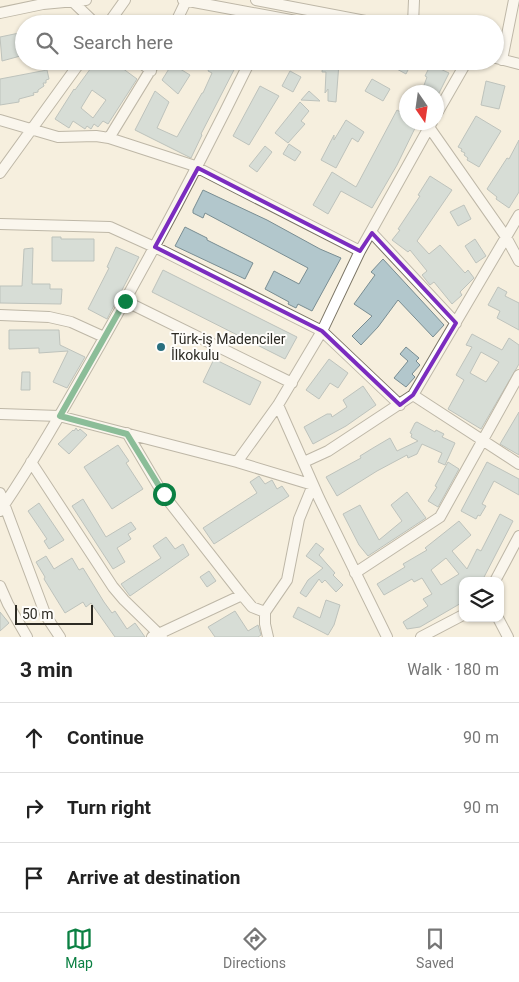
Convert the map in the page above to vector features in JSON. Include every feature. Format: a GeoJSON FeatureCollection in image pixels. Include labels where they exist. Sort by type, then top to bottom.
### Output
{"type":"FeatureCollection","features":[{"type":"Feature","properties":{"kind":"street"},"geometry":{"type":"LineString","coordinates":[[0,13],[43,4],[86,0]]}},
{"type":"Feature","properties":{"kind":"street"},"geometry":{"type":"LineString","coordinates":[[114,15],[125,0]]}},
{"type":"Feature","properties":{"kind":"street"},"geometry":{"type":"LineString","coordinates":[[183,0],[249,15]]}},
{"type":"Feature","properties":{"kind":"street"},"geometry":{"type":"LineString","coordinates":[[256,0],[336,15]]}},
{"type":"Feature","properties":{"kind":"street"},"geometry":{"type":"LineString","coordinates":[[316,11],[318,0]]}},
{"type":"Feature","properties":{"kind":"street"},"geometry":{"type":"LineString","coordinates":[[413,15],[414,0]]}},
{"type":"Feature","properties":{"kind":"street"},"geometry":{"type":"LineString","coordinates":[[504,39],[514,0]]}},
{"type":"Feature","properties":{"kind":"street"},"geometry":{"type":"LineString","coordinates":[[72,1],[87,15]]}},
{"type":"Feature","properties":{"kind":"street"},"geometry":{"type":"LineString","coordinates":[[179,15],[186,1]]}},
{"type":"Feature","properties":{"kind":"street"},"geometry":{"type":"LineString","coordinates":[[504,60],[519,64]]}},
{"type":"Feature","properties":{"kind":"street"},"geometry":{"type":"LineString","coordinates":[[0,173],[74,70]]}},
{"type":"Feature","properties":{"kind":"street"},"geometry":{"type":"LineString","coordinates":[[2,508],[60,416],[125,301],[198,168],[246,70]]}},
{"type":"Feature","properties":{"kind":"street"},"geometry":{"type":"LineString","coordinates":[[444,101],[462,70]]}},
{"type":"Feature","properties":{"kind":"street"},"geometry":{"type":"LineString","coordinates":[[109,138],[151,71]]}},
{"type":"Feature","properties":{"kind":"street"},"geometry":{"type":"LineString","coordinates":[[0,120],[58,137],[96,136],[109,138],[198,168],[360,251]]}},
{"type":"Feature","properties":{"kind":"street"},"geometry":{"type":"LineString","coordinates":[[237,462],[278,405],[322,331],[360,251],[372,233],[428,130]]}},
{"type":"Feature","properties":{"kind":"street"},"geometry":{"type":"LineString","coordinates":[[434,130],[506,237],[519,261]]}},
{"type":"Feature","properties":{"kind":"street"},"geometry":{"type":"LineString","coordinates":[[304,462],[328,451],[413,395],[519,215]]}},
{"type":"Feature","properties":{"kind":"street"},"geometry":{"type":"LineString","coordinates":[[0,224],[110,227],[155,247],[322,331],[400,404]]}},
{"type":"Feature","properties":{"kind":"street"},"geometry":{"type":"LineString","coordinates":[[372,233],[456,323]]}},
{"type":"Feature","properties":{"kind":"street"},"geometry":{"type":"LineString","coordinates":[[125,301],[292,382]]}},
{"type":"Feature","properties":{"kind":"street"},"geometry":{"type":"LineString","coordinates":[[0,315],[49,317],[70,322],[104,337]]}},
{"type":"Feature","properties":{"kind":"street"},"geometry":{"type":"LineString","coordinates":[[356,573],[440,517],[519,375]]}},
{"type":"Feature","properties":{"kind":"street"},"geometry":{"type":"LineString","coordinates":[[413,395],[519,464]]}},
{"type":"Feature","properties":{"kind":"street"},"geometry":{"type":"LineString","coordinates":[[278,405],[313,485],[387,637]]}},
{"type":"Feature","properties":{"kind":"street"},"geometry":{"type":"LineString","coordinates":[[0,414],[60,416],[237,462],[313,485]]}},
{"type":"Feature","properties":{"kind":"street"},"geometry":{"type":"LineString","coordinates":[[127,434],[164,494],[242,595],[252,607],[265,612]]}},
{"type":"Feature","properties":{"kind":"street"},"geometry":{"type":"LineString","coordinates":[[31,462],[113,587],[158,636],[242,595]]}},
{"type":"Feature","properties":{"kind":"street"},"geometry":{"type":"LineString","coordinates":[[268,637],[265,612],[287,580],[299,520],[313,485]]}},
{"type":"Feature","properties":{"kind":"street"},"geometry":{"type":"LineString","coordinates":[[0,493],[2,508],[46,616],[60,637]]}},
{"type":"Feature","properties":{"kind":"street"},"geometry":{"type":"LineString","coordinates":[[497,577],[519,536]]}},
{"type":"Feature","properties":{"kind":"street"},"geometry":{"type":"LineString","coordinates":[[0,586],[27,637]]}},
{"type":"Feature","properties":{"kind":"street"},"geometry":{"type":"LineString","coordinates":[[421,637],[459,617]]}},
{"type":"Feature","properties":{"kind":"street"},"geometry":{"type":"LineString","coordinates":[[500,622],[508,637]]}},
{"type":"Feature","properties":{"kind":"highlighted area"},"geometry":{"type":"Polygon","coordinates":[[[198,168],[360,251],[372,233],[456,323],[413,395],[400,405],[322,331],[155,247],[198,168]]]}},
{"type":"Feature","properties":{"kind":"building"},"geometry":{"type":"Polygon","coordinates":[[[15,34],[15,57],[2,61],[0,37],[15,34]]]}},
{"type":"Feature","properties":{"kind":"building"},"geometry":{"type":"Polygon","coordinates":[[[47,70],[49,79],[46,80],[46,83],[43,83],[44,86],[38,92],[33,93],[34,95],[19,99],[19,102],[0,105],[0,79],[47,70]]]}},
{"type":"Feature","properties":{"kind":"building"},"geometry":{"type":"Polygon","coordinates":[[[89,70],[125,70],[137,79],[108,124],[103,121],[98,127],[94,124],[91,129],[87,126],[85,129],[73,121],[69,128],[55,119],[74,89],[89,70]],[[92,90],[81,108],[93,118],[106,100],[92,90]]]}},
{"type":"Feature","properties":{"kind":"building"},"geometry":{"type":"Polygon","coordinates":[[[168,70],[182,70],[190,75],[178,94],[162,80],[168,70]]]}},
{"type":"Feature","properties":{"kind":"building"},"geometry":{"type":"Polygon","coordinates":[[[234,70],[201,134],[191,158],[135,130],[155,91],[169,102],[157,128],[177,137],[203,93],[212,73],[208,71],[234,70]]]}},
{"type":"Feature","properties":{"kind":"building"},"geometry":{"type":"Polygon","coordinates":[[[322,70],[338,70],[336,102],[328,101],[328,89],[325,93],[326,72],[322,72],[322,70]]]}},
{"type":"Feature","properties":{"kind":"building"},"geometry":{"type":"Polygon","coordinates":[[[399,70],[408,70],[406,74],[399,70]]]}},
{"type":"Feature","properties":{"kind":"building"},"geometry":{"type":"Polygon","coordinates":[[[428,70],[442,70],[449,73],[443,85],[424,85],[427,77],[425,76],[428,70]]]}},
{"type":"Feature","properties":{"kind":"building"},"geometry":{"type":"Polygon","coordinates":[[[290,71],[301,77],[293,92],[282,86],[290,71]]]}},
{"type":"Feature","properties":{"kind":"building"},"geometry":{"type":"Polygon","coordinates":[[[372,79],[390,89],[383,101],[365,91],[372,79]]]}},
{"type":"Feature","properties":{"kind":"building"},"geometry":{"type":"Polygon","coordinates":[[[486,81],[505,86],[499,109],[481,105],[486,81]]]}},
{"type":"Feature","properties":{"kind":"building"},"geometry":{"type":"Polygon","coordinates":[[[260,86],[279,96],[249,145],[233,136],[260,86]]]}},
{"type":"Feature","properties":{"kind":"building"},"geometry":{"type":"Polygon","coordinates":[[[309,91],[320,101],[301,100],[309,91]]]}},
{"type":"Feature","properties":{"kind":"building"},"geometry":{"type":"Polygon","coordinates":[[[300,102],[309,111],[301,121],[305,124],[288,143],[275,133],[300,102]]]}},
{"type":"Feature","properties":{"kind":"building"},"geometry":{"type":"Polygon","coordinates":[[[397,110],[399,111],[399,130],[414,130],[397,165],[372,208],[341,191],[328,214],[313,205],[332,172],[356,187],[397,110]]]}},
{"type":"Feature","properties":{"kind":"building"},"geometry":{"type":"Polygon","coordinates":[[[476,116],[501,131],[479,167],[467,160],[468,158],[464,155],[465,153],[458,147],[476,116]]]}},
{"type":"Feature","properties":{"kind":"building"},"geometry":{"type":"Polygon","coordinates":[[[346,120],[364,132],[358,142],[352,138],[336,168],[321,160],[334,135],[334,140],[346,120]]]}},
{"type":"Feature","properties":{"kind":"building"},"geometry":{"type":"Polygon","coordinates":[[[519,140],[519,192],[509,208],[496,199],[497,197],[487,189],[507,158],[509,159],[519,140]]]}},
{"type":"Feature","properties":{"kind":"building"},"geometry":{"type":"Polygon","coordinates":[[[289,144],[301,152],[295,161],[283,154],[289,144]]]}},
{"type":"Feature","properties":{"kind":"building"},"geometry":{"type":"Polygon","coordinates":[[[265,146],[272,152],[257,172],[249,166],[265,146]]]}},
{"type":"Feature","properties":{"kind":"building"},"geometry":{"type":"Polygon","coordinates":[[[430,176],[452,190],[417,241],[429,254],[440,245],[465,273],[468,270],[474,278],[460,292],[462,295],[452,304],[434,282],[430,285],[422,275],[427,271],[410,250],[408,252],[392,240],[400,230],[398,229],[420,196],[418,195],[430,176]]]}},
{"type":"Feature","properties":{"kind":"building"},"geometry":{"type":"Polygon","coordinates":[[[203,190],[341,258],[312,311],[298,304],[296,308],[265,289],[274,271],[299,284],[308,268],[205,213],[203,218],[193,213],[203,190]]]}},
{"type":"Feature","properties":{"kind":"building"},"geometry":{"type":"Polygon","coordinates":[[[464,205],[471,219],[458,226],[450,212],[464,205]]]}},
{"type":"Feature","properties":{"kind":"building"},"geometry":{"type":"Polygon","coordinates":[[[185,227],[253,263],[245,279],[175,246],[185,227]]]}},
{"type":"Feature","properties":{"kind":"building"},"geometry":{"type":"Polygon","coordinates":[[[52,237],[61,237],[61,239],[94,239],[94,261],[52,261],[52,237]]]}},
{"type":"Feature","properties":{"kind":"building"},"geometry":{"type":"Polygon","coordinates":[[[475,239],[486,256],[476,263],[465,246],[475,239]]]}},
{"type":"Feature","properties":{"kind":"building"},"geometry":{"type":"Polygon","coordinates":[[[116,247],[139,257],[107,319],[88,309],[109,268],[107,267],[116,247]]]}},
{"type":"Feature","properties":{"kind":"building"},"geometry":{"type":"Polygon","coordinates":[[[33,248],[32,284],[50,284],[50,289],[62,289],[61,304],[0,303],[0,286],[22,286],[24,249],[33,248]]]}},
{"type":"Feature","properties":{"kind":"building"},"geometry":{"type":"Polygon","coordinates":[[[383,259],[444,325],[433,337],[398,300],[378,327],[361,345],[352,336],[372,316],[354,304],[375,275],[371,272],[383,259]]]}},
{"type":"Feature","properties":{"kind":"building"},"geometry":{"type":"Polygon","coordinates":[[[163,270],[297,337],[285,359],[152,292],[163,270]]]}},
{"type":"Feature","properties":{"kind":"building"},"geometry":{"type":"Polygon","coordinates":[[[498,287],[507,292],[505,296],[519,303],[519,330],[497,318],[500,311],[488,305],[498,287]]]}},
{"type":"Feature","properties":{"kind":"building"},"geometry":{"type":"Polygon","coordinates":[[[9,330],[59,330],[60,345],[85,357],[67,388],[53,382],[68,351],[39,353],[39,348],[9,349],[9,330]]]}},
{"type":"Feature","properties":{"kind":"building"},"geometry":{"type":"Polygon","coordinates":[[[472,334],[502,350],[509,338],[519,345],[519,364],[481,429],[448,409],[464,380],[456,375],[472,347],[466,345],[472,334]],[[481,352],[470,373],[486,382],[499,362],[481,352]]]}},
{"type":"Feature","properties":{"kind":"building"},"geometry":{"type":"Polygon","coordinates":[[[406,347],[419,358],[416,361],[420,365],[412,374],[415,377],[406,387],[394,378],[408,361],[400,354],[406,347]]]}},
{"type":"Feature","properties":{"kind":"building"},"geometry":{"type":"Polygon","coordinates":[[[214,359],[261,382],[250,405],[203,382],[214,359]]]}},
{"type":"Feature","properties":{"kind":"building"},"geometry":{"type":"Polygon","coordinates":[[[329,359],[348,373],[338,388],[330,383],[319,399],[306,390],[329,359]]]}},
{"type":"Feature","properties":{"kind":"building"},"geometry":{"type":"Polygon","coordinates":[[[22,372],[30,372],[30,390],[21,390],[22,372]]]}},
{"type":"Feature","properties":{"kind":"building"},"geometry":{"type":"Polygon","coordinates":[[[363,386],[376,405],[346,426],[313,444],[304,427],[327,414],[331,414],[332,417],[347,407],[343,400],[363,386]]]}},
{"type":"Feature","properties":{"kind":"building"},"geometry":{"type":"Polygon","coordinates":[[[519,412],[519,455],[500,444],[519,412]]]}},
{"type":"Feature","properties":{"kind":"building"},"geometry":{"type":"Polygon","coordinates":[[[417,422],[435,432],[436,430],[444,434],[442,437],[455,443],[445,465],[438,462],[442,453],[422,444],[417,454],[408,458],[407,455],[337,496],[326,477],[361,458],[360,456],[390,438],[397,451],[418,441],[411,437],[412,434],[410,433],[417,422]]]}},
{"type":"Feature","properties":{"kind":"building"},"geometry":{"type":"Polygon","coordinates":[[[76,428],[87,435],[69,454],[58,444],[76,428]]]}},
{"type":"Feature","properties":{"kind":"building"},"geometry":{"type":"Polygon","coordinates":[[[118,445],[129,461],[126,463],[143,489],[112,509],[84,467],[118,445]]]}},
{"type":"Feature","properties":{"kind":"building"},"geometry":{"type":"Polygon","coordinates":[[[448,462],[459,469],[438,507],[428,501],[437,487],[435,486],[448,462]]]}},
{"type":"Feature","properties":{"kind":"building"},"geometry":{"type":"Polygon","coordinates":[[[487,462],[519,479],[519,495],[494,481],[482,504],[486,506],[476,519],[461,511],[487,462]]]}},
{"type":"Feature","properties":{"kind":"building"},"geometry":{"type":"Polygon","coordinates":[[[259,476],[265,484],[272,480],[277,489],[282,486],[289,496],[214,544],[203,528],[257,493],[250,482],[259,476]]]}},
{"type":"Feature","properties":{"kind":"building"},"geometry":{"type":"Polygon","coordinates":[[[407,492],[426,518],[368,556],[359,545],[343,514],[360,505],[379,540],[402,521],[391,505],[407,492]]]}},
{"type":"Feature","properties":{"kind":"building"},"geometry":{"type":"Polygon","coordinates":[[[83,499],[106,537],[131,522],[136,529],[128,534],[131,539],[117,548],[125,562],[113,569],[72,506],[83,499]]]}},
{"type":"Feature","properties":{"kind":"building"},"geometry":{"type":"Polygon","coordinates":[[[39,503],[64,540],[49,549],[44,541],[47,539],[28,511],[39,503]]]}},
{"type":"Feature","properties":{"kind":"building"},"geometry":{"type":"Polygon","coordinates":[[[500,514],[513,521],[484,577],[459,577],[459,604],[420,627],[407,629],[403,622],[428,606],[423,599],[432,594],[422,578],[414,582],[412,579],[384,595],[377,584],[405,567],[403,564],[427,550],[425,548],[459,521],[471,535],[452,551],[467,569],[477,549],[481,551],[500,514]],[[446,558],[431,570],[441,585],[459,574],[446,558]]]}},
{"type":"Feature","properties":{"kind":"building"},"geometry":{"type":"Polygon","coordinates":[[[166,537],[175,549],[183,544],[189,555],[130,596],[121,584],[161,558],[153,546],[166,537]]]}},
{"type":"Feature","properties":{"kind":"building"},"geometry":{"type":"Polygon","coordinates":[[[316,543],[324,549],[319,555],[335,573],[333,575],[343,585],[336,592],[325,580],[322,583],[319,579],[306,597],[300,593],[308,580],[323,568],[306,556],[316,543]]]}},
{"type":"Feature","properties":{"kind":"building"},"geometry":{"type":"Polygon","coordinates":[[[46,556],[54,569],[72,558],[79,570],[83,568],[112,613],[115,611],[127,629],[135,623],[145,637],[115,637],[91,603],[86,607],[83,602],[65,613],[36,562],[46,556]]]}},
{"type":"Feature","properties":{"kind":"building"},"geometry":{"type":"Polygon","coordinates":[[[209,571],[216,581],[207,587],[200,577],[209,571]]]}},
{"type":"Feature","properties":{"kind":"building"},"geometry":{"type":"Polygon","coordinates":[[[326,600],[340,605],[334,625],[328,635],[293,617],[298,607],[320,618],[326,600]]]}},
{"type":"Feature","properties":{"kind":"building"},"geometry":{"type":"Polygon","coordinates":[[[235,611],[248,631],[258,625],[261,635],[258,637],[215,637],[208,627],[235,611]]]}},
{"type":"Feature","properties":{"kind":"building"},"geometry":{"type":"Polygon","coordinates":[[[0,612],[9,623],[0,631],[0,612]]]}},
{"type":"Feature","properties":{"kind":"place","name":"Türk-iş Madenciler İlkokulu"},"geometry":{"type":"Point","coordinates":[161,347]}},
{"type":"Feature","properties":{"kind":"route"},"geometry":{"type":"LineString","coordinates":[[125,301],[60,416],[127,434],[164,494]]}}]}
